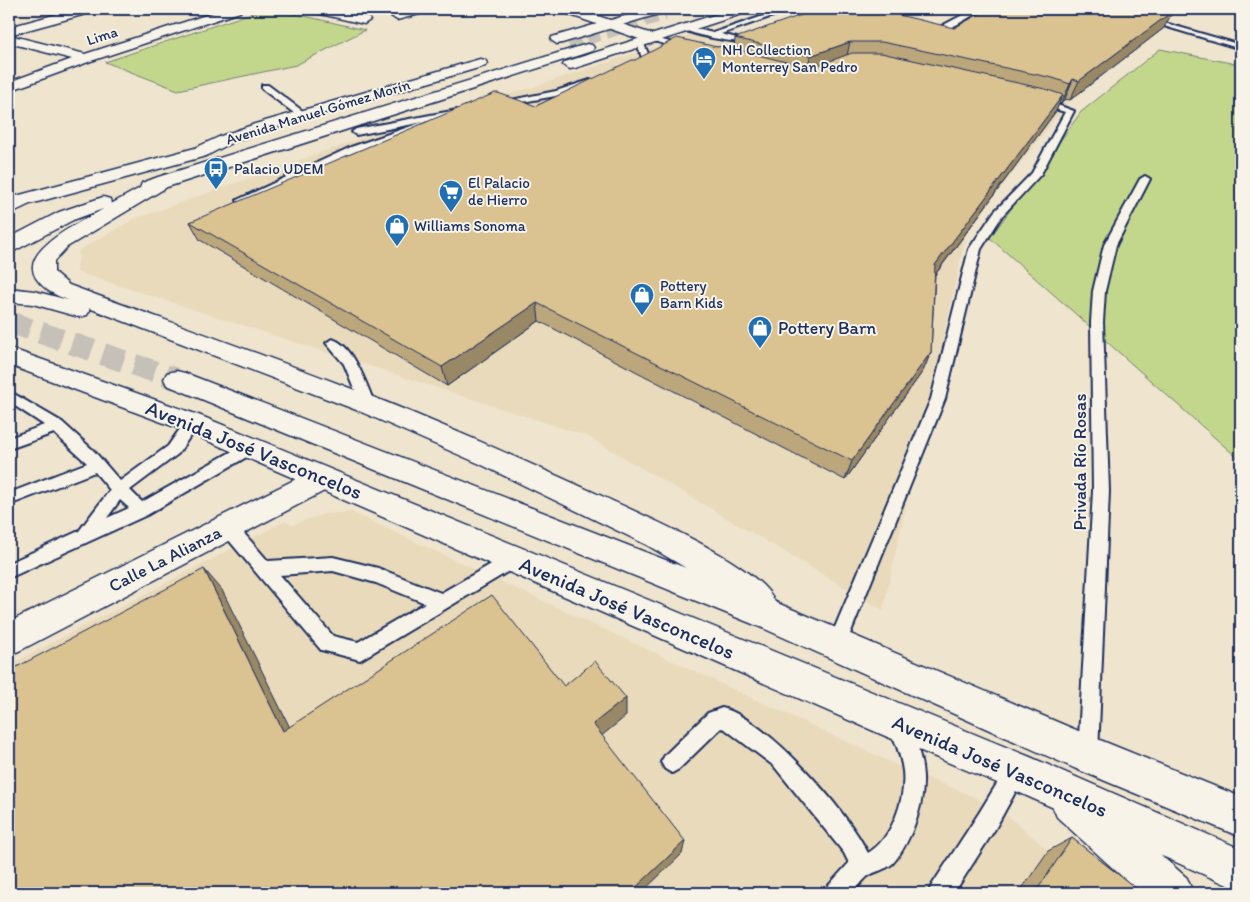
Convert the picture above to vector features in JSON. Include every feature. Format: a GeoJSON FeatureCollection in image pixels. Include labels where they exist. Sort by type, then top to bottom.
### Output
{"type":"FeatureCollection","features":[{"type":"Feature","properties":{"kind":"main road"},"geometry":{"type":"LineString","coordinates":[[9,31],[89,9]]}},
{"type":"Feature","properties":{"kind":"main road","name":"Lima"},"geometry":{"type":"LineString","coordinates":[[9,86],[86,58],[236,9]]}},
{"type":"Feature","properties":{"kind":"main road"},"geometry":{"type":"LineString","coordinates":[[316,9],[364,20]]}},
{"type":"Feature","properties":{"kind":"main road"},"geometry":{"type":"LineString","coordinates":[[397,16],[423,9]]}},
{"type":"Feature","properties":{"kind":"main road"},"geometry":{"type":"LineString","coordinates":[[566,9],[613,23]]}},
{"type":"Feature","properties":{"kind":"main road"},"geometry":{"type":"LineString","coordinates":[[582,9],[649,39]]}},
{"type":"Feature","properties":{"kind":"main road","name":"Avenida Manuel Gómez Morín"},"geometry":{"type":"LineString","coordinates":[[200,152],[555,43],[613,23],[716,9]]}},
{"type":"Feature","properties":{"kind":"main road","name":"Avenida Manuel Gómez Morín"},"geometry":{"type":"LineString","coordinates":[[670,15],[702,22],[744,9]]}},
{"type":"Feature","properties":{"kind":"main road"},"geometry":{"type":"LineString","coordinates":[[670,15],[656,16],[661,19],[682,23],[702,22]]}},
{"type":"Feature","properties":{"kind":"main road","name":"Avenida Manuel Gómez Morín"},"geometry":{"type":"LineString","coordinates":[[9,246],[66,216],[164,182],[590,53],[649,39],[670,15]]}},
{"type":"Feature","properties":{"kind":"main road"},"geometry":{"type":"LineString","coordinates":[[9,40],[86,58]]}},
{"type":"Feature","properties":{"kind":"main road"},"geometry":{"type":"LineString","coordinates":[[555,43],[574,40],[592,44],[596,49],[590,53]]}},
{"type":"Feature","properties":{"kind":"main road","name":"Avenida Manuel Gómez Morín"},"geometry":{"type":"LineString","coordinates":[[260,152],[294,149],[356,132],[590,53]]}},
{"type":"Feature","properties":{"kind":"main road","name":"Avenida Manuel Gómez Morín"},"geometry":{"type":"LineString","coordinates":[[200,152],[227,139],[302,114],[490,60]]}},
{"type":"Feature","properties":{"kind":"main road"},"geometry":{"type":"LineString","coordinates":[[9,208],[23,200],[200,152]]}},
{"type":"Feature","properties":{"kind":"main road"},"geometry":{"type":"LineString","coordinates":[[9,194],[118,174]]}},
{"type":"Feature","properties":{"kind":"main road"},"geometry":{"type":"LineString","coordinates":[[164,182],[60,243],[45,255],[42,269],[48,281],[61,290],[102,304],[158,328],[368,405],[490,457],[658,536],[714,567],[740,585],[777,618]]}},
{"type":"Feature","properties":{"kind":"main road"},"geometry":{"type":"LineString","coordinates":[[9,221],[20,226],[30,226],[66,216]]}},
{"type":"Feature","properties":{"kind":"main road"},"geometry":{"type":"LineString","coordinates":[[9,295],[34,298],[158,328]]}},
{"type":"Feature","properties":{"kind":"main road","name":"Avenida José Vasconcelos"},"geometry":{"type":"LineString","coordinates":[[9,356],[192,423],[896,722],[1016,771],[1241,870]]}},
{"type":"Feature","properties":{"kind":"main road","name":"Avenida José Vasconcelos"},"geometry":{"type":"LineString","coordinates":[[176,379],[777,618],[1088,754],[1241,817]]}},
{"type":"Feature","properties":{"kind":"main road","name":"Calle La Alianza"},"geometry":{"type":"LineString","coordinates":[[9,639],[322,479]]}},
{"type":"Feature","properties":{"kind":"main road"},"geometry":{"type":"LineString","coordinates":[[1053,787],[1172,893]]}},
{"type":"Feature","properties":{"kind":"lane"},"geometry":{"type":"LineString","coordinates":[[713,35],[790,9]]}},
{"type":"Feature","properties":{"kind":"lane"},"geometry":{"type":"LineString","coordinates":[[922,32],[936,32],[978,9]]}},
{"type":"Feature","properties":{"kind":"lane"},"geometry":{"type":"LineString","coordinates":[[1110,9],[1241,47]]}},
{"type":"Feature","properties":{"kind":"lane"},"geometry":{"type":"LineString","coordinates":[[670,15],[713,35],[745,42],[763,38]]}},
{"type":"Feature","properties":{"kind":"lane"},"geometry":{"type":"LineString","coordinates":[[649,39],[694,46],[677,45],[649,39]]}},
{"type":"Feature","properties":{"kind":"lane"},"geometry":{"type":"LineString","coordinates":[[649,39],[650,57],[677,45]]}},
{"type":"Feature","properties":{"kind":"lane"},"geometry":{"type":"LineString","coordinates":[[491,106],[558,93],[599,78]]}},
{"type":"Feature","properties":{"kind":"lane"},"geometry":{"type":"LineString","coordinates":[[265,86],[302,114]]}},
{"type":"Feature","properties":{"kind":"lane"},"geometry":{"type":"LineString","coordinates":[[837,644],[938,399],[975,249],[998,214],[1036,174],[1070,111],[1032,99]]}},
{"type":"Feature","properties":{"kind":"lane"},"geometry":{"type":"LineString","coordinates":[[242,200],[354,149],[461,112],[356,132]]}},
{"type":"Feature","properties":{"kind":"lane","name":"Privada Río Rosas"},"geometry":{"type":"LineString","coordinates":[[1088,754],[1101,491],[1096,322],[1099,291],[1110,245],[1144,179]]}},
{"type":"Feature","properties":{"kind":"lane"},"geometry":{"type":"LineString","coordinates":[[332,344],[345,354],[355,372],[368,405]]}},
{"type":"Feature","properties":{"kind":"lane"},"geometry":{"type":"LineString","coordinates":[[9,396],[57,426],[87,452],[119,490],[141,510]]}},
{"type":"Feature","properties":{"kind":"lane"},"geometry":{"type":"LineString","coordinates":[[84,537],[119,490],[174,450],[192,423]]}},
{"type":"Feature","properties":{"kind":"lane"},"geometry":{"type":"LineString","coordinates":[[9,444],[57,426]]}},
{"type":"Feature","properties":{"kind":"lane"},"geometry":{"type":"LineString","coordinates":[[9,571],[141,510],[250,448]]}},
{"type":"Feature","properties":{"kind":"lane"},"geometry":{"type":"LineString","coordinates":[[9,499],[98,465]]}},
{"type":"Feature","properties":{"kind":"lane"},"geometry":{"type":"LineString","coordinates":[[228,527],[328,644],[360,651],[513,560]]}},
{"type":"Feature","properties":{"kind":"lane"},"geometry":{"type":"LineString","coordinates":[[264,569],[333,564],[378,576],[442,602]]}},
{"type":"Feature","properties":{"kind":"lane"},"geometry":{"type":"LineString","coordinates":[[672,762],[715,720],[722,718],[730,720],[781,759],[842,831],[852,845],[862,866]]}},
{"type":"Feature","properties":{"kind":"lane"},"geometry":{"type":"LineString","coordinates":[[837,893],[862,866],[878,861],[892,848],[906,820],[914,779],[907,743],[896,722]]}},
{"type":"Feature","properties":{"kind":"lane"},"geometry":{"type":"LineString","coordinates":[[940,893],[987,821],[1016,771]]}},
{"type":"Feature","properties":{"kind":"shaded area"},"geometry":{"type":"Polygon","coordinates":[[[690,35],[806,65],[860,42],[1070,100],[967,231],[883,610],[587,436],[77,272],[79,250],[132,220],[359,139],[530,88],[690,35]]]}},
{"type":"Feature","properties":{"kind":"shaded area"},"geometry":{"type":"Polygon","coordinates":[[[351,512],[903,768],[970,795],[1006,815],[1100,893],[9,893],[9,665],[285,521],[292,525],[324,514],[351,512]]]}},
{"type":"Feature","properties":{"kind":"green space"},"geometry":{"type":"Polygon","coordinates":[[[264,9],[274,9],[365,30],[296,65],[178,90],[105,62],[264,9]]]}},
{"type":"Feature","properties":{"kind":"green space"},"geometry":{"type":"Polygon","coordinates":[[[1160,49],[1241,65],[1241,461],[990,238],[1081,112],[1160,49]]]}},
{"type":"Feature","properties":{"kind":"building"},"geometry":{"type":"Polygon","coordinates":[[[819,9],[873,9],[954,28],[988,9],[1165,9],[1173,11],[1079,81],[1073,79],[1070,84],[1053,78],[882,42],[850,42],[810,56],[735,38],[819,9]]]}},
{"type":"Feature","properties":{"kind":"building"},"geometry":{"type":"Polygon","coordinates":[[[677,38],[717,47],[722,46],[810,68],[852,53],[881,53],[1045,89],[1063,95],[935,265],[931,352],[852,461],[537,303],[442,367],[190,222],[495,93],[536,106],[635,60],[677,38]]]}},
{"type":"Feature","properties":{"kind":"building"},"geometry":{"type":"Polygon","coordinates":[[[204,569],[283,731],[492,595],[564,686],[595,661],[626,698],[593,724],[685,841],[630,893],[9,893],[9,671],[204,569]]]}},
{"type":"Feature","properties":{"kind":"building"},"geometry":{"type":"Polygon","coordinates":[[[1072,838],[1142,893],[1035,893],[1072,838]]]}},
{"type":"Feature","properties":{"kind":"tunnel"},"geometry":{"type":"LineString","coordinates":[[568,44],[665,14]]}},
{"type":"Feature","properties":{"kind":"tunnel"},"geometry":{"type":"LineString","coordinates":[[9,322],[176,379]]}},
{"type":"Feature","properties":{"kind":"place","name":"NH Collection Monterrey San Pedro"},"geometry":{"type":"Point","coordinates":[704,80]}},
{"type":"Feature","properties":{"kind":"place","name":"Palacio UDEM"},"geometry":{"type":"Point","coordinates":[216,190]}},
{"type":"Feature","properties":{"kind":"place","name":"El Palacio de Hierro"},"geometry":{"type":"Point","coordinates":[451,213]}},
{"type":"Feature","properties":{"kind":"place","name":"Williams Sonoma"},"geometry":{"type":"Point","coordinates":[397,247]}},
{"type":"Feature","properties":{"kind":"place","name":"Pottery Barn Kids"},"geometry":{"type":"Point","coordinates":[642,316]}},
{"type":"Feature","properties":{"kind":"place","name":"Pottery Barn"},"geometry":{"type":"Point","coordinates":[760,349]}}]}
